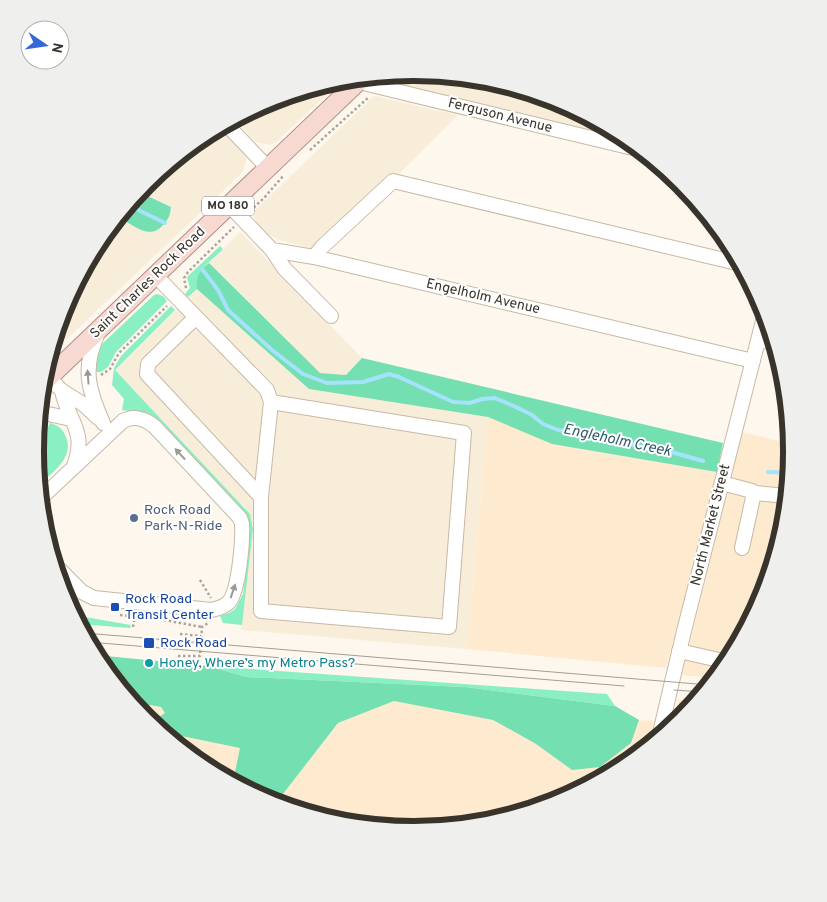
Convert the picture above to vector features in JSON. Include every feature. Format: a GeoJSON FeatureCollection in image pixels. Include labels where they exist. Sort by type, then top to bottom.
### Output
{"type":"FeatureCollection","features":[{"type":"Feature","properties":{"kind":"main road","name":"Saint Charles Rock Road"},"geometry":{"type":"LineString","coordinates":[[53,371],[98,331],[355,86]]}},
{"type":"Feature","properties":{"kind":"street","name":"Ferguson Avenue"},"geometry":{"type":"LineString","coordinates":[[370,84],[621,145]]}},
{"type":"Feature","properties":{"kind":"street"},"geometry":{"type":"LineString","coordinates":[[231,130],[268,168]]}},
{"type":"Feature","properties":{"kind":"street"},"geometry":{"type":"LineString","coordinates":[[314,257],[327,242],[392,182],[731,262]]}},
{"type":"Feature","properties":{"kind":"street"},"geometry":{"type":"LineString","coordinates":[[229,205],[272,250],[284,268],[331,316]]}},
{"type":"Feature","properties":{"kind":"street","name":"Engelholm Avenue"},"geometry":{"type":"LineString","coordinates":[[272,250],[314,257],[753,361]]}},
{"type":"Feature","properties":{"kind":"street"},"geometry":{"type":"LineString","coordinates":[[156,276],[267,390],[271,402],[261,498],[261,611],[449,627],[464,433],[271,402]]}},
{"type":"Feature","properties":{"kind":"street"},"geometry":{"type":"LineString","coordinates":[[196,317],[148,364],[147,374],[261,498]]}},
{"type":"Feature","properties":{"kind":"street","name":"North Market Street"},"geometry":{"type":"LineString","coordinates":[[661,725],[762,327]]}},
{"type":"Feature","properties":{"kind":"street"},"geometry":{"type":"LineString","coordinates":[[98,331],[90,353],[87,377],[91,393],[107,427]]}},
{"type":"Feature","properties":{"kind":"street"},"geometry":{"type":"LineString","coordinates":[[759,340],[767,342]]}},
{"type":"Feature","properties":{"kind":"street"},"geometry":{"type":"LineString","coordinates":[[50,382],[83,404],[107,427]]}},
{"type":"Feature","properties":{"kind":"street"},"geometry":{"type":"LineString","coordinates":[[62,391],[65,405],[78,432],[79,439],[73,468]]}},
{"type":"Feature","properties":{"kind":"street"},"geometry":{"type":"LineString","coordinates":[[46,416],[71,419]]}},
{"type":"Feature","properties":{"kind":"street"},"geometry":{"type":"LineString","coordinates":[[46,493],[73,468],[107,427],[129,418],[140,419],[150,423],[240,518],[243,532],[236,587],[228,604],[219,608],[211,610],[94,598],[82,592],[65,575]]}},
{"type":"Feature","properties":{"kind":"street"},"geometry":{"type":"LineString","coordinates":[[722,483],[754,493],[780,495]]}},
{"type":"Feature","properties":{"kind":"street"},"geometry":{"type":"LineString","coordinates":[[742,548],[754,493]]}},
{"type":"Feature","properties":{"kind":"street"},"geometry":{"type":"LineString","coordinates":[[679,651],[718,660]]}},
{"type":"Feature","properties":{"kind":"path"},"geometry":{"type":"LineString","coordinates":[[307,152],[379,87]]}},
{"type":"Feature","properties":{"kind":"path"},"geometry":{"type":"LineString","coordinates":[[252,209],[285,174]]}},
{"type":"Feature","properties":{"kind":"path"},"geometry":{"type":"LineString","coordinates":[[182,291],[186,286],[184,278],[188,272],[235,227]]}},
{"type":"Feature","properties":{"kind":"path"},"geometry":{"type":"LineString","coordinates":[[93,375],[101,375],[110,369],[119,353],[169,304]]}},
{"type":"Feature","properties":{"kind":"path"},"geometry":{"type":"LineString","coordinates":[[200,580],[212,599]]}},
{"type":"Feature","properties":{"kind":"path"},"geometry":{"type":"LineString","coordinates":[[133,627],[135,617]]}},
{"type":"Feature","properties":{"kind":"path"},"geometry":{"type":"LineString","coordinates":[[178,656],[198,657],[202,627],[208,623],[210,618]]}},
{"type":"Feature","properties":{"kind":"path"},"geometry":{"type":"LineString","coordinates":[[180,634],[201,636]]}},
{"type":"Feature","properties":{"kind":"shaded area"},"geometry":{"type":"Polygon","coordinates":[[[389,82],[438,82],[486,88],[555,109],[607,137],[389,82]]]}},
{"type":"Feature","properties":{"kind":"shaded area"},"geometry":{"type":"Polygon","coordinates":[[[331,91],[275,143],[270,145],[256,142],[240,125],[272,109],[331,91]]]}},
{"type":"Feature","properties":{"kind":"shaded area"},"geometry":{"type":"Polygon","coordinates":[[[374,96],[458,115],[322,251],[279,240],[266,233],[258,225],[252,213],[374,96]]]}},
{"type":"Feature","properties":{"kind":"shaded area"},"geometry":{"type":"Polygon","coordinates":[[[226,133],[243,151],[246,159],[243,172],[66,340],[62,336],[82,287],[93,266],[120,226],[125,220],[145,231],[171,207],[147,196],[188,158],[226,133]]]}},
{"type":"Feature","properties":{"kind":"shaded area"},"geometry":{"type":"Polygon","coordinates":[[[240,232],[362,358],[346,375],[320,373],[209,263],[240,232]]]}},
{"type":"Feature","properties":{"kind":"shaded area"},"geometry":{"type":"Polygon","coordinates":[[[197,289],[309,389],[488,417],[467,649],[241,630],[253,530],[252,522],[246,509],[115,370],[197,289]]]}},
{"type":"Feature","properties":{"kind":"shaded area"},"geometry":{"type":"Polygon","coordinates":[[[488,417],[552,444],[717,472],[666,668],[467,649],[488,417]]]}},
{"type":"Feature","properties":{"kind":"shaded area"},"geometry":{"type":"Polygon","coordinates":[[[742,432],[783,442],[782,475],[776,523],[764,570],[755,592],[734,636],[706,677],[682,675],[742,432]]]}},
{"type":"Feature","properties":{"kind":"shaded area"},"geometry":{"type":"Polygon","coordinates":[[[678,700],[686,700],[675,712],[678,700]]]}},
{"type":"Feature","properties":{"kind":"shaded area"},"geometry":{"type":"Polygon","coordinates":[[[394,701],[493,720],[536,744],[573,770],[631,743],[639,720],[654,721],[650,735],[639,744],[598,771],[555,793],[486,814],[462,818],[414,821],[365,818],[341,814],[281,796],[338,723],[394,701]]]}},
{"type":"Feature","properties":{"kind":"shaded area"},"geometry":{"type":"Polygon","coordinates":[[[145,704],[161,707],[165,713],[158,718],[145,704]]]}},
{"type":"Feature","properties":{"kind":"shaded area"},"geometry":{"type":"Polygon","coordinates":[[[177,735],[241,748],[235,774],[208,758],[177,735]]]}},
{"type":"Feature","properties":{"kind":"green space"},"geometry":{"type":"Polygon","coordinates":[[[147,196],[171,207],[168,219],[158,230],[147,232],[125,221],[147,196]]]}},
{"type":"Feature","properties":{"kind":"green space"},"geometry":{"type":"Polygon","coordinates":[[[220,246],[223,249],[201,271],[197,282],[197,289],[188,297],[185,294],[190,288],[188,276],[220,246]]]}},
{"type":"Feature","properties":{"kind":"green space"},"geometry":{"type":"Polygon","coordinates":[[[209,263],[320,373],[346,375],[362,358],[723,443],[717,472],[552,444],[488,417],[309,389],[197,289],[199,274],[209,263]]]}},
{"type":"Feature","properties":{"kind":"green space"},"geometry":{"type":"Polygon","coordinates":[[[157,294],[163,296],[167,301],[116,352],[108,367],[101,372],[94,372],[96,359],[102,344],[157,294]]]}},
{"type":"Feature","properties":{"kind":"green space"},"geometry":{"type":"Polygon","coordinates":[[[171,306],[175,310],[115,370],[250,514],[253,529],[242,625],[223,623],[220,616],[235,609],[243,594],[250,532],[247,515],[159,420],[148,413],[122,410],[124,399],[112,385],[114,368],[121,356],[171,306]]]}},
{"type":"Feature","properties":{"kind":"green space"},"geometry":{"type":"Polygon","coordinates":[[[50,423],[55,425],[64,433],[68,443],[68,450],[61,464],[45,479],[44,451],[45,433],[50,423]]]}},
{"type":"Feature","properties":{"kind":"green space"},"geometry":{"type":"Polygon","coordinates":[[[83,617],[131,625],[130,628],[87,625],[83,617]]]}},
{"type":"Feature","properties":{"kind":"green space"},"geometry":{"type":"Polygon","coordinates":[[[106,656],[209,666],[246,677],[465,687],[615,706],[639,720],[631,743],[600,767],[572,770],[536,744],[493,720],[394,701],[338,723],[281,796],[235,774],[240,748],[177,735],[158,718],[165,713],[161,707],[145,704],[120,676],[106,656]]]}},
{"type":"Feature","properties":{"kind":"green space"},"geometry":{"type":"Polygon","coordinates":[[[209,666],[607,694],[615,706],[465,687],[246,677],[209,666]]]}},
{"type":"Feature","properties":{"kind":"waterway","name":"Engleholm Creek"},"geometry":{"type":"LineString","coordinates":[[135,208],[165,223]]}},
{"type":"Feature","properties":{"kind":"waterway","name":"Engleholm Creek"},"geometry":{"type":"LineString","coordinates":[[202,269],[218,290],[228,310],[272,350],[303,374],[327,383],[363,382],[389,374],[453,402],[470,403],[482,399],[495,398],[532,415],[543,424],[558,430],[657,448],[703,461]]}},
{"type":"Feature","properties":{"kind":"waterway","name":"Engleholm Creek"},"geometry":{"type":"LineString","coordinates":[[768,472],[782,473]]}},
{"type":"Feature","properties":{"kind":"tram line"},"geometry":{"type":"LineString","coordinates":[[92,634],[700,684]]}},
{"type":"Feature","properties":{"kind":"tram line"},"geometry":{"type":"LineString","coordinates":[[97,643],[624,686]]}},
{"type":"Feature","properties":{"kind":"tram line"},"geometry":{"type":"LineString","coordinates":[[674,690],[694,691]]}},
{"type":"Feature","properties":{"kind":"place","name":"Rock Road Park-N-Ride"},"geometry":{"type":"Point","coordinates":[134,518]}},
{"type":"Feature","properties":{"kind":"place","name":"Rock Road Transit Center"},"geometry":{"type":"Point","coordinates":[115,607]}},
{"type":"Feature","properties":{"kind":"place","name":"Rock Road"},"geometry":{"type":"Point","coordinates":[149,643]}},
{"type":"Feature","properties":{"kind":"place","name":"Honey, Where’s my Metro Pass?"},"geometry":{"type":"Point","coordinates":[149,663]}}]}
